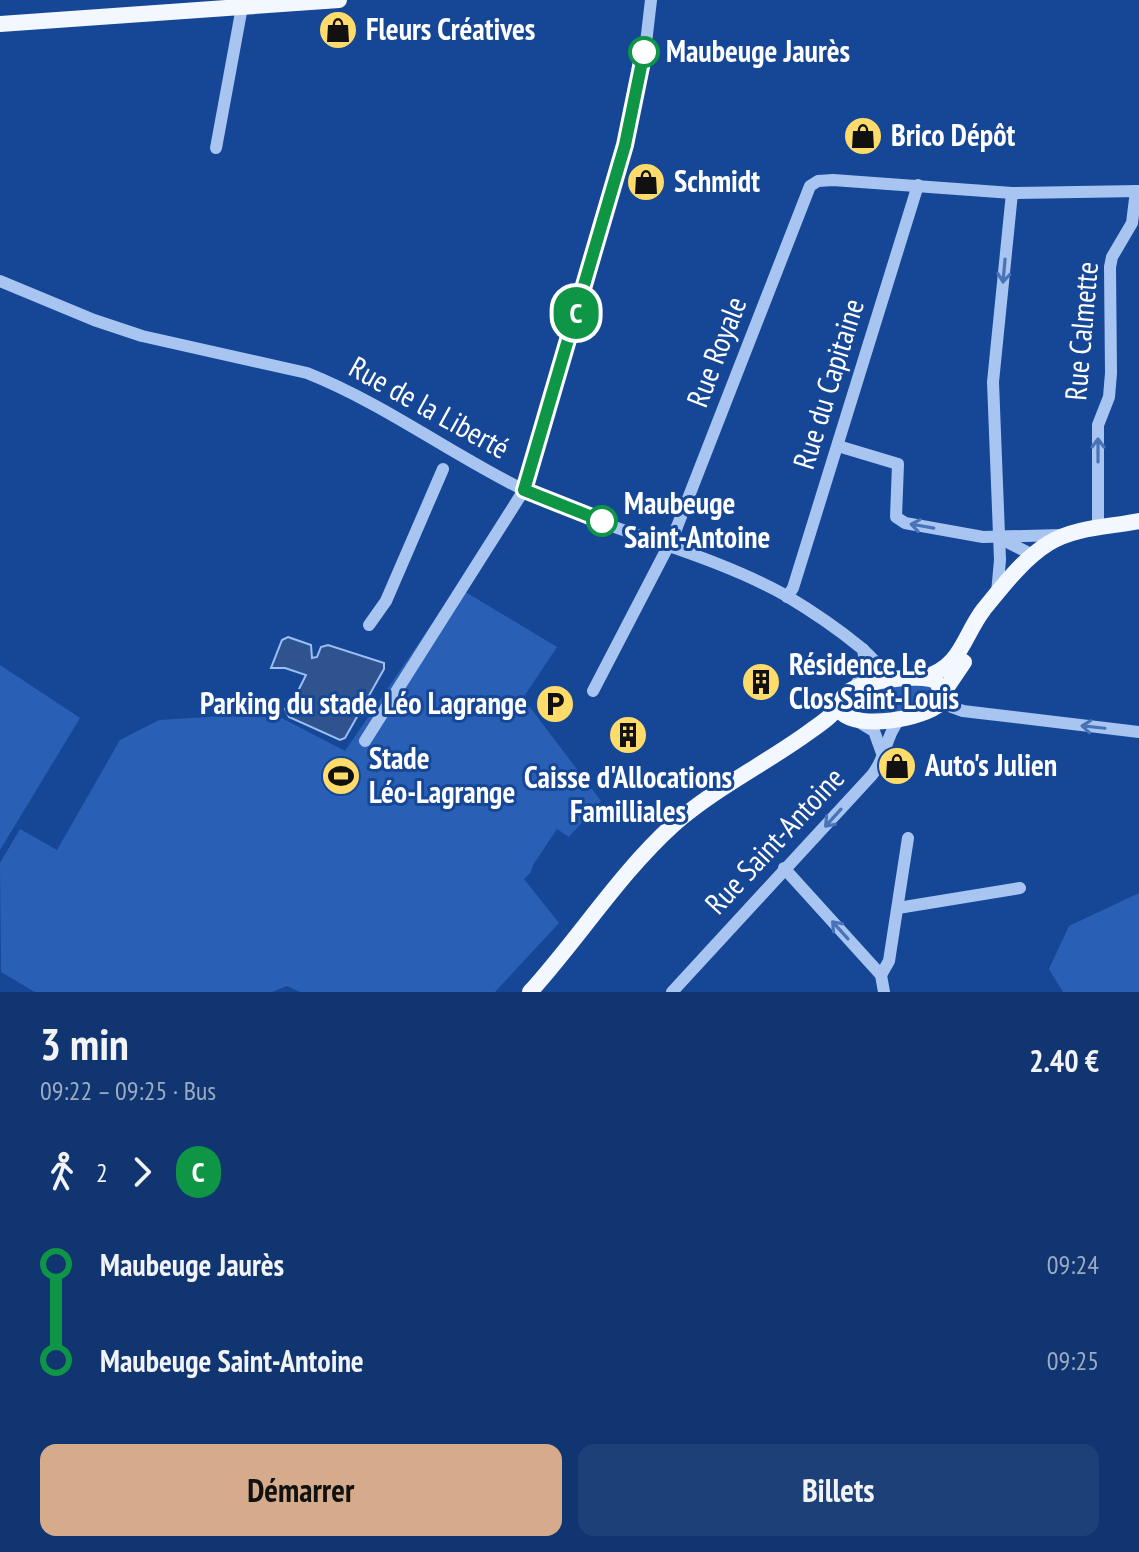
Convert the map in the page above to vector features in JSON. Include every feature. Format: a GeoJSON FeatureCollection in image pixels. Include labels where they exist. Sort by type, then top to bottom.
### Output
{"type":"FeatureCollection","features":[{"type":"Feature","properties":{"kind":"main road"},"geometry":{"type":"LineString","coordinates":[[0,14],[200,0]]}},
{"type":"Feature","properties":{"kind":"main road"},"geometry":{"type":"LineString","coordinates":[[0,24],[339,0]]}},
{"type":"Feature","properties":{"kind":"main road"},"geometry":{"type":"LineString","coordinates":[[530,992],[637,862],[673,826],[729,782],[794,743],[832,715],[843,696],[854,688],[895,679],[925,677],[947,668],[983,611],[1033,555],[1067,535],[1139,521]]}},
{"type":"Feature","properties":{"kind":"main road"},"geometry":{"type":"LineString","coordinates":[[794,743],[839,723],[901,718],[928,712],[942,698],[963,663],[992,610],[996,596]]}},
{"type":"Feature","properties":{"kind":"main road"},"geometry":{"type":"LineString","coordinates":[[925,677],[936,681],[942,698]]}},
{"type":"Feature","properties":{"kind":"main road"},"geometry":{"type":"LineString","coordinates":[[841,702],[842,713],[856,722]]}},
{"type":"Feature","properties":{"kind":"street"},"geometry":{"type":"LineString","coordinates":[[365,741],[524,490],[625,145],[646,43],[651,0]]}},
{"type":"Feature","properties":{"kind":"street"},"geometry":{"type":"LineString","coordinates":[[216,148],[242,7]]}},
{"type":"Feature","properties":{"kind":"street","name":"Rue Royale"},"geometry":{"type":"LineString","coordinates":[[593,691],[668,546],[810,186],[818,181],[918,185]]}},
{"type":"Feature","properties":{"kind":"street"},"geometry":{"type":"LineString","coordinates":[[918,185],[1012,193],[1138,191]]}},
{"type":"Feature","properties":{"kind":"street","name":"Rue du Capitaine"},"geometry":{"type":"LineString","coordinates":[[787,597],[793,588],[918,185]]}},
{"type":"Feature","properties":{"kind":"street","name":"Rue Calmette"},"geometry":{"type":"LineString","coordinates":[[1098,528],[1098,425],[1109,397],[1111,373],[1110,267],[1112,257],[1132,223],[1138,191]]}},
{"type":"Feature","properties":{"kind":"street"},"geometry":{"type":"LineString","coordinates":[[996,596],[1000,560],[993,382],[1012,193]]}},
{"type":"Feature","properties":{"kind":"street","name":"Rue de la Liberté"},"geometry":{"type":"LineString","coordinates":[[0,281],[131,333],[307,373],[325,380],[524,490],[750,578],[787,597],[863,649],[885,673],[895,679]]}},
{"type":"Feature","properties":{"kind":"street"},"geometry":{"type":"LineString","coordinates":[[838,446],[898,464],[896,517],[900,521],[999,538],[1033,555]]}},
{"type":"Feature","properties":{"kind":"street"},"geometry":{"type":"LineString","coordinates":[[369,625],[386,601],[443,469]]}},
{"type":"Feature","properties":{"kind":"street"},"geometry":{"type":"LineString","coordinates":[[999,538],[1008,535],[1067,535]]}},
{"type":"Feature","properties":{"kind":"street"},"geometry":{"type":"LineString","coordinates":[[854,688],[866,669],[863,649]]}},
{"type":"Feature","properties":{"kind":"street"},"geometry":{"type":"LineString","coordinates":[[942,698],[963,711],[1139,732]]}},
{"type":"Feature","properties":{"kind":"street","name":"Rue Saint-Antoine"},"geometry":{"type":"LineString","coordinates":[[680,989],[784,868],[864,784],[883,759],[888,735],[901,718]]}},
{"type":"Feature","properties":{"kind":"street"},"geometry":{"type":"LineString","coordinates":[[856,722],[874,731],[883,759]]}},
{"type":"Feature","properties":{"kind":"street"},"geometry":{"type":"LineString","coordinates":[[881,975],[889,961],[908,838]]}},
{"type":"Feature","properties":{"kind":"street"},"geometry":{"type":"LineString","coordinates":[[784,868],[881,975],[884,992]]}},
{"type":"Feature","properties":{"kind":"street"},"geometry":{"type":"LineString","coordinates":[[898,908],[1020,888]]}},
{"type":"Feature","properties":{"kind":"shaded area","name":"Stade Léo-Lagrange"},"geometry":{"type":"Polygon","coordinates":[[[457,587],[557,647],[523,698],[601,801],[569,837],[557,829],[524,879],[559,923],[495,992],[300,992],[287,986],[272,992],[35,992],[1,972],[0,863],[20,829],[57,850],[120,740],[159,720],[272,713],[345,751],[457,587]]]}},
{"type":"Feature","properties":{"kind":"shaded area"},"geometry":{"type":"Polygon","coordinates":[[[288,637],[311,645],[312,658],[317,657],[321,647],[328,645],[384,663],[384,669],[345,738],[340,740],[289,717],[285,709],[293,701],[306,675],[285,668],[271,668],[282,640],[288,637]]]}},
{"type":"Feature","properties":{"kind":"shaded area"},"geometry":{"type":"Polygon","coordinates":[[[0,665],[80,718],[0,850],[0,665]]]}},
{"type":"Feature","properties":{"kind":"shaded area"},"geometry":{"type":"Polygon","coordinates":[[[925,685],[935,689],[934,698],[917,706],[884,713],[855,707],[858,698],[888,687],[925,685]]]}},
{"type":"Feature","properties":{"kind":"shaded area"},"geometry":{"type":"Polygon","coordinates":[[[1139,893],[1139,992],[1063,992],[1049,969],[1069,926],[1139,893]]]}},
{"type":"Feature","properties":{"kind":"bus line","name":"C"},"geometry":{"type":"LineString","coordinates":[[602,521],[524,490],[625,145],[644,52]]}},
{"type":"Feature","properties":{"kind":"place","name":"Fleurs Créatives"},"geometry":{"type":"Point","coordinates":[338,30]}},
{"type":"Feature","properties":{"kind":"place","name":"Maubeuge Jaurès"},"geometry":{"type":"Point","coordinates":[644,52]}},
{"type":"Feature","properties":{"kind":"place","name":"Brico Dépôt"},"geometry":{"type":"Point","coordinates":[863,136]}},
{"type":"Feature","properties":{"kind":"place","name":"Schmidt"},"geometry":{"type":"Point","coordinates":[646,182]}},
{"type":"Feature","properties":{"kind":"place","name":"Maubeuge Saint-Antoine"},"geometry":{"type":"Point","coordinates":[602,521]}},
{"type":"Feature","properties":{"kind":"place","name":"Résidence Le Clos Saint-Louis"},"geometry":{"type":"Point","coordinates":[761,682]}},
{"type":"Feature","properties":{"kind":"place","name":"Parking du stade Léo Lagrange"},"geometry":{"type":"Point","coordinates":[555,704]}},
{"type":"Feature","properties":{"kind":"place","name":"Caisse d'Allocations Familliales"},"geometry":{"type":"Point","coordinates":[628,735]}},
{"type":"Feature","properties":{"kind":"place","name":"Auto's Julien"},"geometry":{"type":"Point","coordinates":[897,766]}},
{"type":"Feature","properties":{"kind":"place","name":"Stade Léo-Lagrange"},"geometry":{"type":"Point","coordinates":[341,776]}}]}
